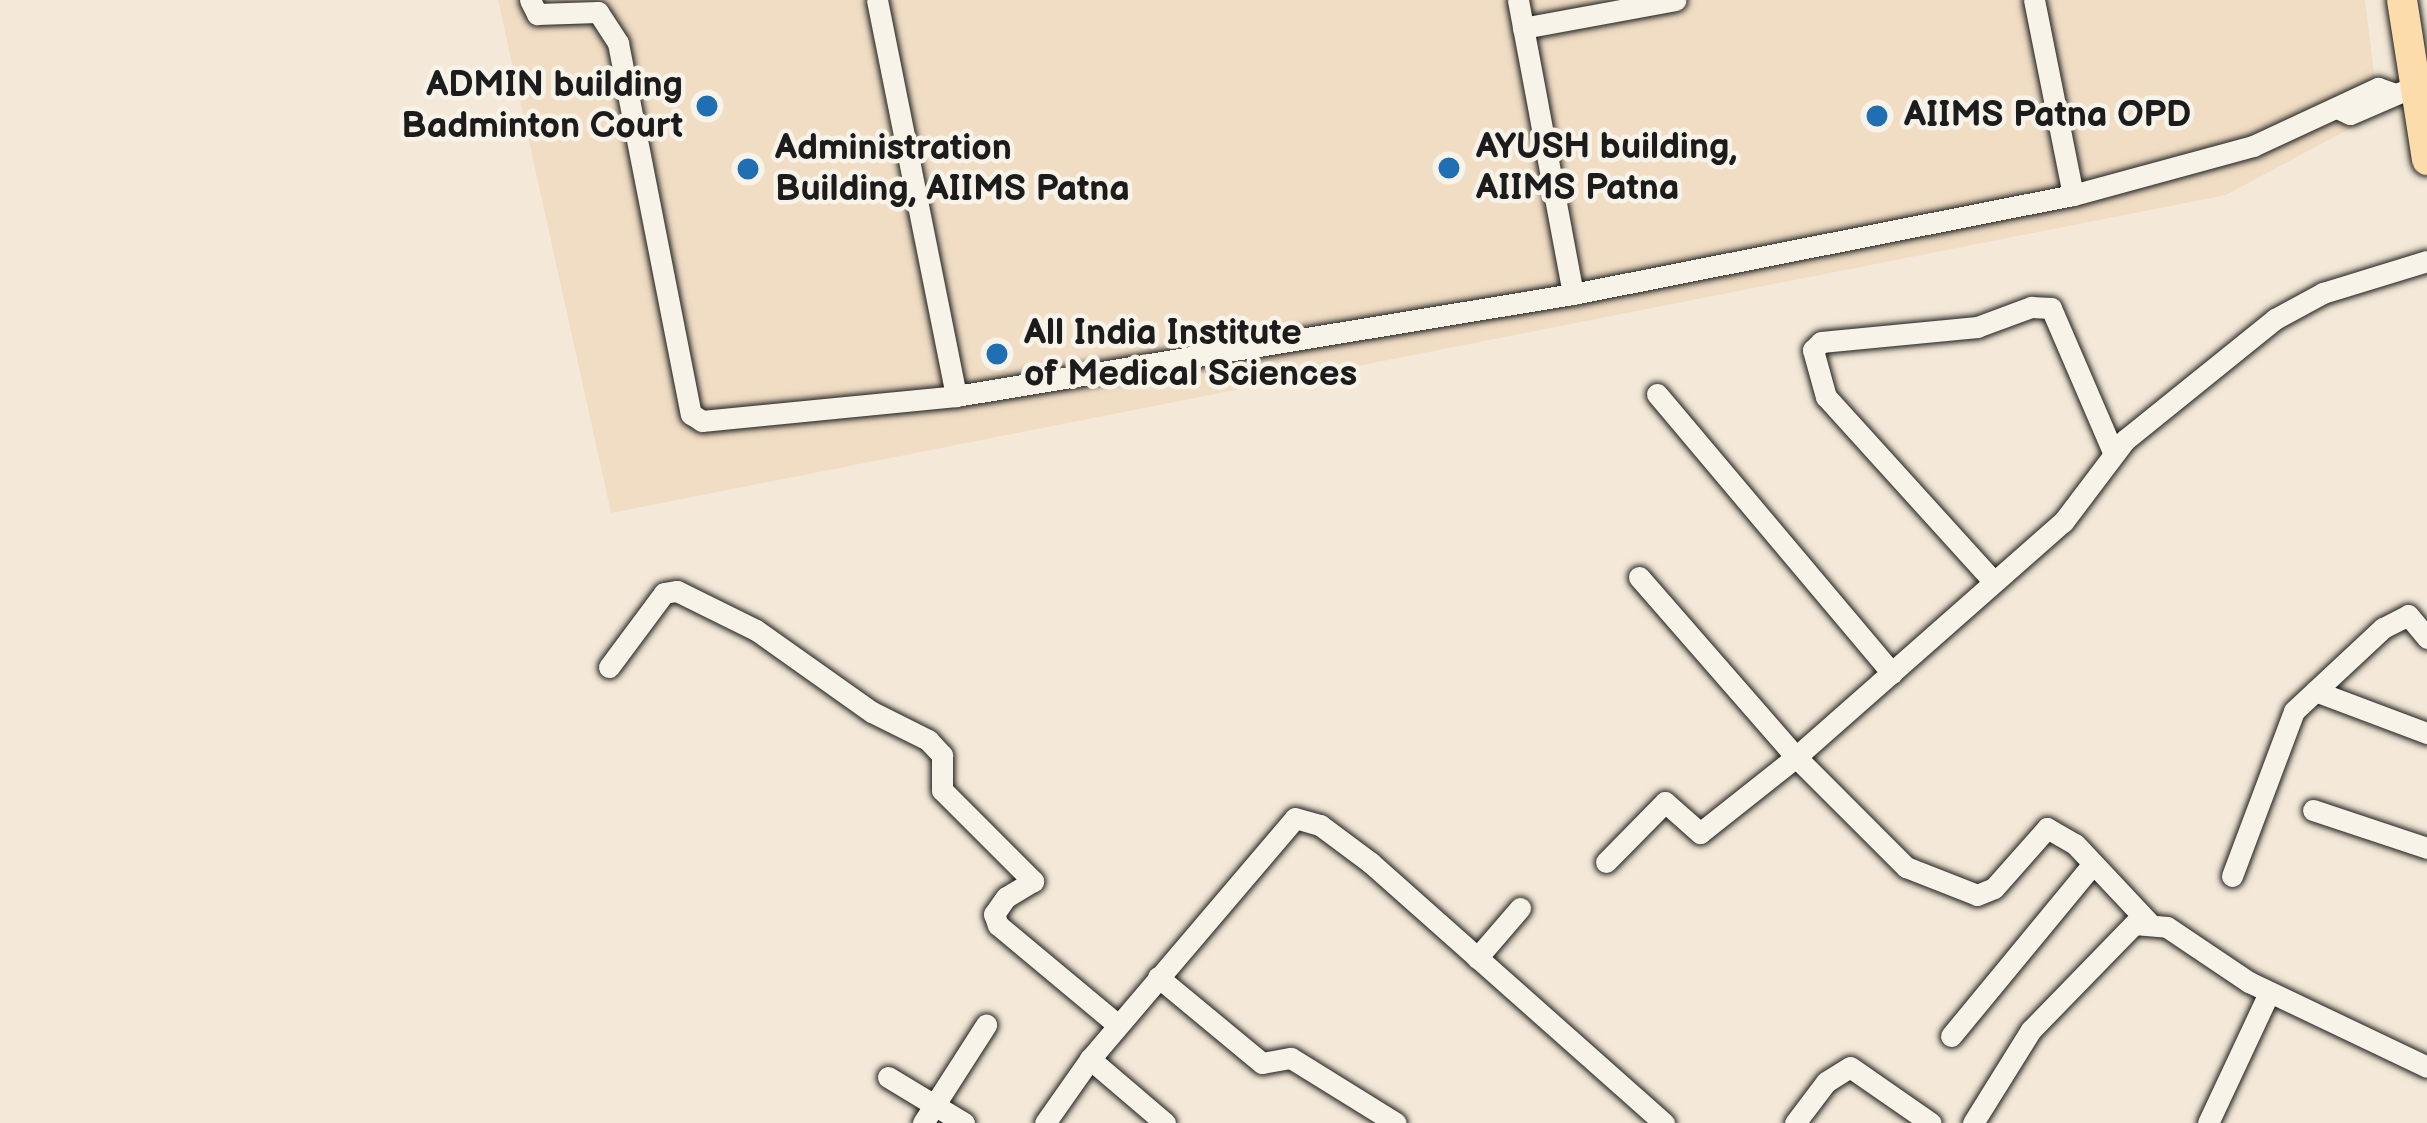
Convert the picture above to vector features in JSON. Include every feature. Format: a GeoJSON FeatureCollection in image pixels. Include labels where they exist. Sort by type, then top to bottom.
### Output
{"type":"FeatureCollection","features":[{"type":"Feature","properties":{"kind":"highway"},"geometry":{"type":"LineString","coordinates":[[2402,0],[2411,89],[2427,160]]}},
{"type":"Feature","properties":{"kind":"highway"},"geometry":{"type":"LineString","coordinates":[[2422,0],[2427,43]]}},
{"type":"Feature","properties":{"kind":"street"},"geometry":{"type":"LineString","coordinates":[[530,0],[537,14],[598,12],[618,43],[691,414],[703,421],[956,396],[1573,294],[2073,195],[2253,146],[2337,108],[2350,114],[2411,89]]}},
{"type":"Feature","properties":{"kind":"street"},"geometry":{"type":"LineString","coordinates":[[878,0],[956,396]]}},
{"type":"Feature","properties":{"kind":"street"},"geometry":{"type":"LineString","coordinates":[[1518,0],[1573,294]]}},
{"type":"Feature","properties":{"kind":"street"},"geometry":{"type":"LineString","coordinates":[[1523,28],[1676,0]]}},
{"type":"Feature","properties":{"kind":"street"},"geometry":{"type":"LineString","coordinates":[[2034,0],[2073,195]]}},
{"type":"Feature","properties":{"kind":"street"},"geometry":{"type":"LineString","coordinates":[[1606,862],[1665,802],[1700,833],[1796,758],[2082,503],[2114,454],[2275,319],[2323,293],[2427,261]]}},
{"type":"Feature","properties":{"kind":"street"},"geometry":{"type":"LineString","coordinates":[[1994,582],[1826,397],[1813,350],[1821,342],[1977,327],[2031,307],[2050,308],[2114,454]]}},
{"type":"Feature","properties":{"kind":"street"},"geometry":{"type":"LineString","coordinates":[[1658,394],[1892,673]]}},
{"type":"Feature","properties":{"kind":"street"},"geometry":{"type":"LineString","coordinates":[[1640,577],[1796,758],[1906,867],[1959,894],[1994,887],[2047,828],[2061,831],[2150,924],[2269,993],[2427,1066]]}},
{"type":"Feature","properties":{"kind":"street"},"geometry":{"type":"LineString","coordinates":[[609,667],[664,593],[677,591],[756,630],[872,712],[928,740],[942,754],[942,790],[1033,881],[1006,897],[994,914],[998,925],[1118,1025]]}},
{"type":"Feature","properties":{"kind":"street"},"geometry":{"type":"LineString","coordinates":[[2232,876],[2278,739],[2315,691],[2408,615],[2427,638]]}},
{"type":"Feature","properties":{"kind":"street"},"geometry":{"type":"LineString","coordinates":[[2315,691],[2427,733]]}},
{"type":"Feature","properties":{"kind":"street"},"geometry":{"type":"LineString","coordinates":[[2313,810],[2427,848]]}},
{"type":"Feature","properties":{"kind":"street"},"geometry":{"type":"LineString","coordinates":[[1045,1123],[1158,976],[1295,818],[1320,825],[1357,852],[1664,1123]]}},
{"type":"Feature","properties":{"kind":"street"},"geometry":{"type":"LineString","coordinates":[[1951,1036],[2092,865]]}},
{"type":"Feature","properties":{"kind":"street"},"geometry":{"type":"LineString","coordinates":[[1477,958],[1520,908]]}},
{"type":"Feature","properties":{"kind":"street"},"geometry":{"type":"LineString","coordinates":[[1973,1123],[2059,997],[2120,933],[2150,924]]}},
{"type":"Feature","properties":{"kind":"street"},"geometry":{"type":"LineString","coordinates":[[1158,976],[1256,1059],[1271,1065],[1291,1058],[1396,1123]]}},
{"type":"Feature","properties":{"kind":"street"},"geometry":{"type":"LineString","coordinates":[[2208,1123],[2269,993]]}},
{"type":"Feature","properties":{"kind":"street"},"geometry":{"type":"LineString","coordinates":[[929,1114],[986,1025]]}},
{"type":"Feature","properties":{"kind":"street"},"geometry":{"type":"LineString","coordinates":[[1090,1059],[1137,1115],[1165,1123]]}},
{"type":"Feature","properties":{"kind":"street"},"geometry":{"type":"LineString","coordinates":[[1795,1123],[1826,1082],[1850,1067],[1931,1123]]}},
{"type":"Feature","properties":{"kind":"street"},"geometry":{"type":"LineString","coordinates":[[888,1077],[929,1114],[964,1123]]}},
{"type":"Feature","properties":{"kind":"shaded area","name":"All India Institute of Medical Sciences"},"geometry":{"type":"Polygon","coordinates":[[[498,0],[2365,0],[2379,113],[2226,195],[611,513],[498,0]]]}},
{"type":"Feature","properties":{"kind":"place","name":"ADMIN building Badminton Court"},"geometry":{"type":"Point","coordinates":[707,106]}},
{"type":"Feature","properties":{"kind":"place","name":"AIIMS Patna OPD"},"geometry":{"type":"Point","coordinates":[1877,116]}},
{"type":"Feature","properties":{"kind":"place","name":"AYUSH building, AIIMS Patna"},"geometry":{"type":"Point","coordinates":[1449,168]}},
{"type":"Feature","properties":{"kind":"place","name":"Administration Building, AIIMS Patna"},"geometry":{"type":"Point","coordinates":[748,169]}},
{"type":"Feature","properties":{"kind":"place","name":"All India Institute of Medical Sciences"},"geometry":{"type":"Point","coordinates":[997,354]}}]}
